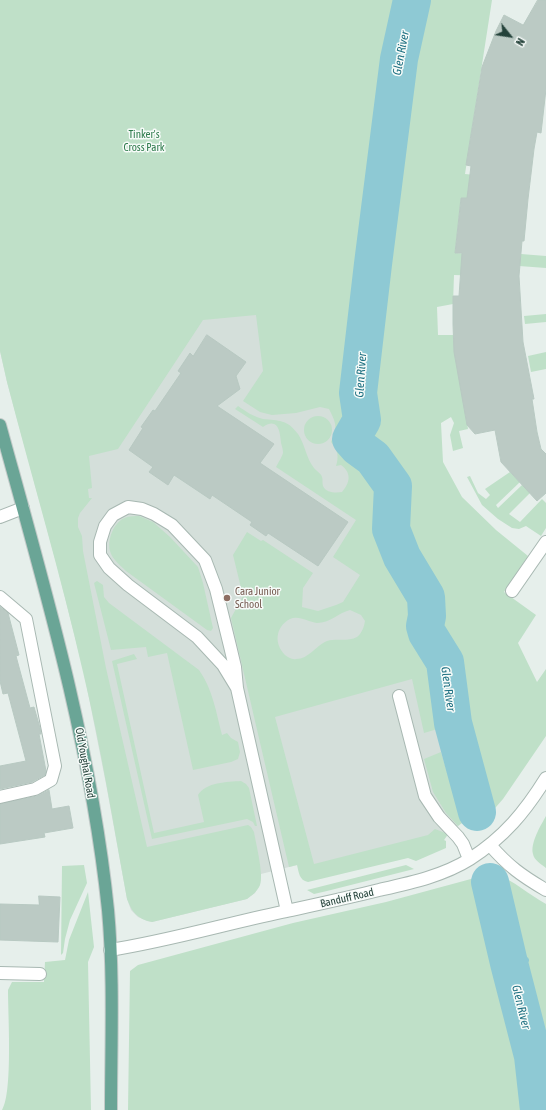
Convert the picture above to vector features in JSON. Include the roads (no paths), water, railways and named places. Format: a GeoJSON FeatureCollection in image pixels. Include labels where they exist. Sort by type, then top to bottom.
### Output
{"type":"FeatureCollection","features":[{"type":"Feature","properties":{"kind":"main road","name":"Old Youghal Road"},"geometry":{"type":"LineString","coordinates":[[0,425],[59,640],[80,731],[96,821],[108,911],[110,950],[111,1110]]}},
{"type":"Feature","properties":{"kind":"street"},"geometry":{"type":"LineString","coordinates":[[0,517],[23,508]]}},
{"type":"Feature","properties":{"kind":"street"},"geometry":{"type":"LineString","coordinates":[[237,688],[223,665],[197,637],[109,568],[100,555],[100,542],[105,526],[113,515],[128,508],[142,509],[154,514],[172,525],[205,560],[216,589],[228,638],[237,688],[287,911]]}},
{"type":"Feature","properties":{"kind":"street"},"geometry":{"type":"LineString","coordinates":[[512,591],[546,542]]}},
{"type":"Feature","properties":{"kind":"street"},"geometry":{"type":"LineString","coordinates":[[0,597],[26,619],[55,766],[51,780],[35,789],[0,797]]}},
{"type":"Feature","properties":{"kind":"street"},"geometry":{"type":"LineString","coordinates":[[399,696],[425,796],[439,817],[463,844],[469,860]]}},
{"type":"Feature","properties":{"kind":"street","name":"Banduff Road"},"geometry":{"type":"LineString","coordinates":[[110,950],[194,933],[416,882],[445,872],[469,860],[490,846],[504,834],[518,818],[546,778]]}},
{"type":"Feature","properties":{"kind":"street"},"geometry":{"type":"LineString","coordinates":[[490,846],[505,863],[528,880],[546,890]]}},
{"type":"Feature","properties":{"kind":"street"},"geometry":{"type":"LineString","coordinates":[[0,973],[40,974]]}},
{"type":"Feature","properties":{"kind":"waterway","name":"Glen River"},"geometry":{"type":"LineString","coordinates":[[412,0],[399,59],[373,264],[358,393],[362,420],[351,439],[358,447],[373,458],[393,486],[391,529],[402,557],[426,597],[427,616],[425,626],[427,633],[445,662],[453,723],[477,812]]}},
{"type":"Feature","properties":{"kind":"waterway","name":"Glen River"},"geometry":{"type":"LineString","coordinates":[[490,882],[533,1056],[539,1110]]}},
{"type":"Feature","properties":{"kind":"waterway"},"geometry":{"type":"LineString","coordinates":[[509,963],[526,960]]}},
{"type":"Feature","properties":{"kind":"place","name":"Cara Junior School"},"geometry":{"type":"Point","coordinates":[227,598]}},
{"type":"Feature","properties":{"kind":"park label","name":"Tinker's Cross Park"},"geometry":{"type":"Point","coordinates":[144,141]}}]}
